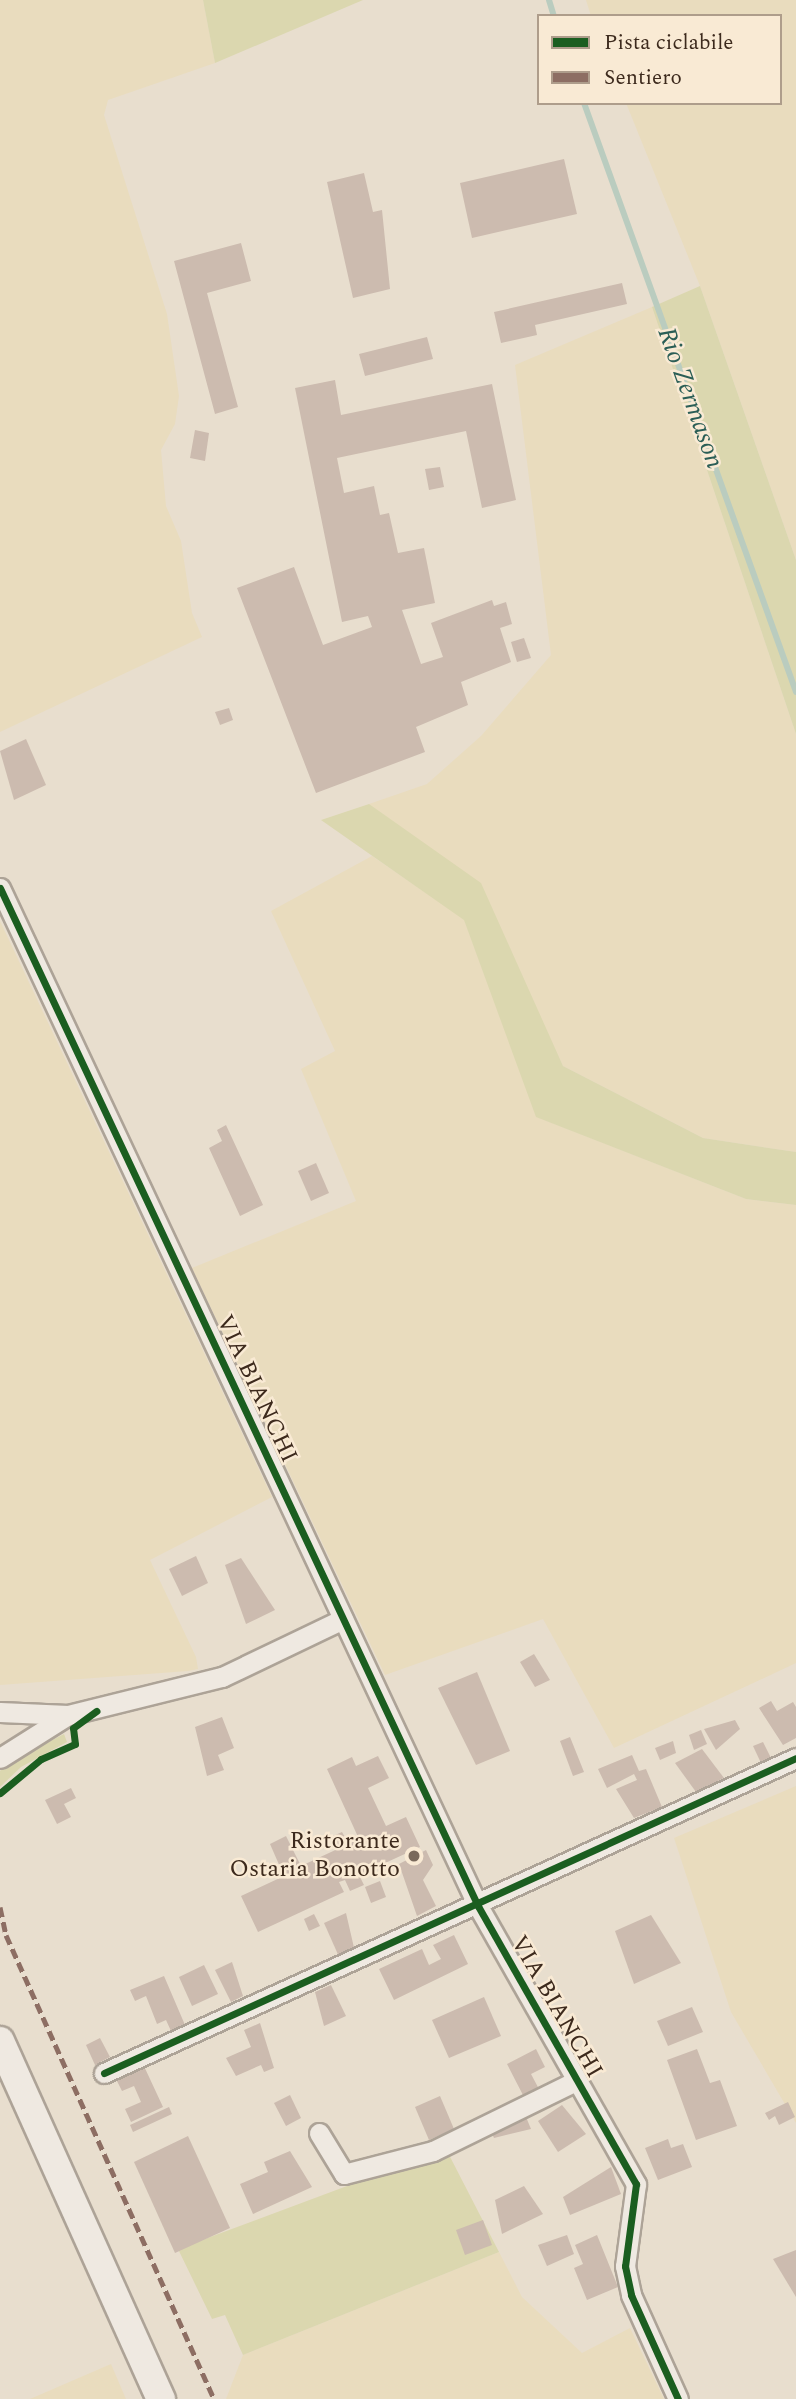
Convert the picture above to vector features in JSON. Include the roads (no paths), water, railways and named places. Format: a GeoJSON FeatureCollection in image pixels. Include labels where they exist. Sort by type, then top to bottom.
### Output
{"type":"FeatureCollection","features":[{"type":"Feature","properties":{"kind":"main road"},"geometry":{"type":"LineString","coordinates":[[0,2041],[161,2399]]}},
{"type":"Feature","properties":{"kind":"street","name":"VIA BIANCHI"},"geometry":{"type":"LineString","coordinates":[[0,888],[478,1906],[636,2184],[625,2266],[678,2399]]}},
{"type":"Feature","properties":{"kind":"street"},"geometry":{"type":"LineString","coordinates":[[0,1712],[68,1715],[222,1677],[342,1619]]}},
{"type":"Feature","properties":{"kind":"street"},"geometry":{"type":"LineString","coordinates":[[0,1758],[68,1715]]}},
{"type":"Feature","properties":{"kind":"street"},"geometry":{"type":"LineString","coordinates":[[104,2073],[478,1906],[796,1758]]}},
{"type":"Feature","properties":{"kind":"street"},"geometry":{"type":"LineString","coordinates":[[319,2133],[344,2174],[433,2151],[576,2081]]}},
{"type":"Feature","properties":{"kind":"waterway","name":"Rio Zermason"},"geometry":{"type":"LineString","coordinates":[[549,0],[553,14]]}},
{"type":"Feature","properties":{"kind":"waterway","name":"Rio Zermason"},"geometry":{"type":"LineString","coordinates":[[585,105],[796,692]]}},
{"type":"Feature","properties":{"kind":"place","name":"Ristorante Ostaria Bonotto"},"geometry":{"type":"Point","coordinates":[414,1856]}}]}
